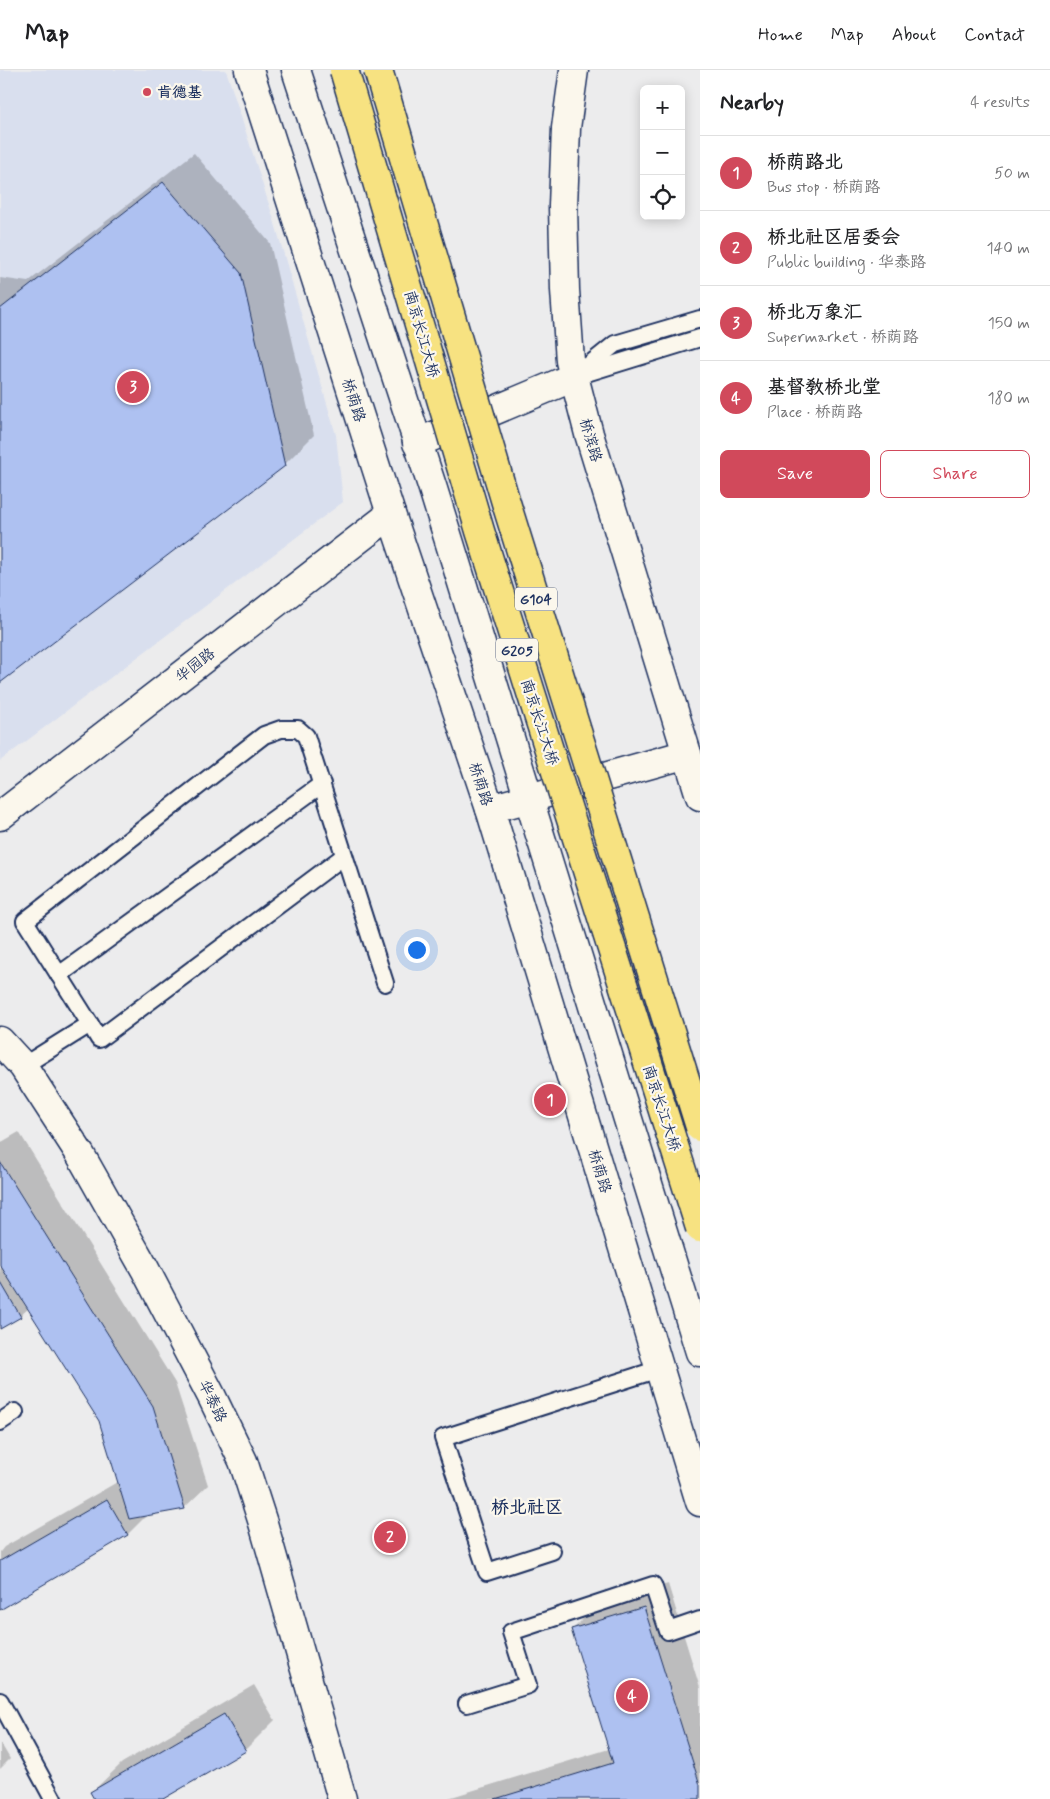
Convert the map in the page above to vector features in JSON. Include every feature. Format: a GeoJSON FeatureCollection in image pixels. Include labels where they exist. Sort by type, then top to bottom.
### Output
{"type":"FeatureCollection","features":[{"type":"Feature","properties":{"kind":"highway","name":"南京长江大桥"},"geometry":{"type":"LineString","coordinates":[[344,70],[480,532],[700,1228]]}},
{"type":"Feature","properties":{"kind":"highway","name":"南京长江大桥"},"geometry":{"type":"LineString","coordinates":[[378,70],[507,506],[700,1127]]}},
{"type":"Feature","properties":{"kind":"street","name":"桥荫路"},"geometry":{"type":"LineString","coordinates":[[249,70],[391,514],[490,809],[700,1502]]}},
{"type":"Feature","properties":{"kind":"street"},"geometry":{"type":"LineString","coordinates":[[296,70],[417,443],[700,1352]]}},
{"type":"Feature","properties":{"kind":"street","name":"桥滨路"},"geometry":{"type":"LineString","coordinates":[[574,70],[566,128],[563,206],[570,362],[588,434],[696,755],[700,796]]}},
{"type":"Feature","properties":{"kind":"street"},"geometry":{"type":"LineString","coordinates":[[417,443],[574,376]]}},
{"type":"Feature","properties":{"kind":"street","name":"华园路"},"geometry":{"type":"LineString","coordinates":[[0,816],[391,514]]}},
{"type":"Feature","properties":{"kind":"street"},"geometry":{"type":"LineString","coordinates":[[490,809],[696,755]]}},
{"type":"Feature","properties":{"kind":"street","name":"华泰路"},"geometry":{"type":"LineString","coordinates":[[0,1041],[23,1066],[80,1154],[145,1269],[243,1461],[263,1523],[342,1799]]}},
{"type":"Feature","properties":{"kind":"lane"},"geometry":{"type":"LineString","coordinates":[[574,376],[615,344],[700,319]]}},
{"type":"Feature","properties":{"kind":"lane"},"geometry":{"type":"LineString","coordinates":[[574,376],[700,338]]}},
{"type":"Feature","properties":{"kind":"lane"},"geometry":{"type":"LineString","coordinates":[[344,856],[99,1039],[26,921],[264,735],[281,729],[298,729],[306,736],[385,983]]}},
{"type":"Feature","properties":{"kind":"lane"},"geometry":{"type":"LineString","coordinates":[[59,975],[322,784]]}},
{"type":"Feature","properties":{"kind":"lane"},"geometry":{"type":"LineString","coordinates":[[23,1066],[90,1024]]}},
{"type":"Feature","properties":{"kind":"lane"},"geometry":{"type":"LineString","coordinates":[[552,1550],[487,1572],[443,1438],[660,1369]]}},
{"type":"Feature","properties":{"kind":"lane"},"geometry":{"type":"LineString","coordinates":[[0,1422],[16,1412]]}},
{"type":"Feature","properties":{"kind":"lane"},"geometry":{"type":"LineString","coordinates":[[467,1704],[528,1685],[511,1632],[653,1585],[668,1631],[700,1620]]}},
{"type":"Feature","properties":{"kind":"lane"},"geometry":{"type":"LineString","coordinates":[[0,1701],[52,1799]]}},
{"type":"Feature","properties":{"kind":"shaded area"},"geometry":{"type":"Polygon","coordinates":[[[0,70],[226,70],[274,220],[336,435],[343,502],[0,761],[0,70]]]}},
{"type":"Feature","properties":{"kind":"building"},"geometry":{"type":"Polygon","coordinates":[[[163,182],[241,273],[285,466],[0,683],[0,309],[163,182]]]}},
{"type":"Feature","properties":{"kind":"building"},"geometry":{"type":"Polygon","coordinates":[[[0,1162],[153,1406],[185,1509],[129,1519],[99,1421],[0,1265],[0,1162]]]}},
{"type":"Feature","properties":{"kind":"building"},"geometry":{"type":"Polygon","coordinates":[[[0,1281],[21,1317],[0,1329],[0,1281]]]}},
{"type":"Feature","properties":{"kind":"building"},"geometry":{"type":"Polygon","coordinates":[[[107,1499],[128,1535],[0,1610],[0,1561],[107,1499]]]}},
{"type":"Feature","properties":{"kind":"building"},"geometry":{"type":"Polygon","coordinates":[[[644,1607],[700,1785],[700,1799],[495,1799],[613,1763],[571,1629],[644,1607]]]}},
{"type":"Feature","properties":{"kind":"building"},"geometry":{"type":"Polygon","coordinates":[[[224,1714],[246,1751],[163,1799],[94,1799],[90,1792],[224,1714]]]}},
{"type":"Feature","properties":{"kind":"place","name":"肯德基"},"geometry":{"type":"Point","coordinates":[147,92]}},
{"type":"Feature","properties":{"kind":"place","name":"桥北万象汇"},"geometry":{"type":"Point","coordinates":[133,387]}},
{"type":"Feature","properties":{"kind":"place","name":"桥荫路北"},"geometry":{"type":"Point","coordinates":[550,1100]}},
{"type":"Feature","properties":{"kind":"place","name":"桥北社区居委会"},"geometry":{"type":"Point","coordinates":[390,1537]}},
{"type":"Feature","properties":{"kind":"place","name":"基督教桥北堂"},"geometry":{"type":"Point","coordinates":[632,1696]}},
{"type":"Feature","properties":{"kind":"district","name":"桥北社区"},"geometry":{"type":"Point","coordinates":[527,1507]}}]}
